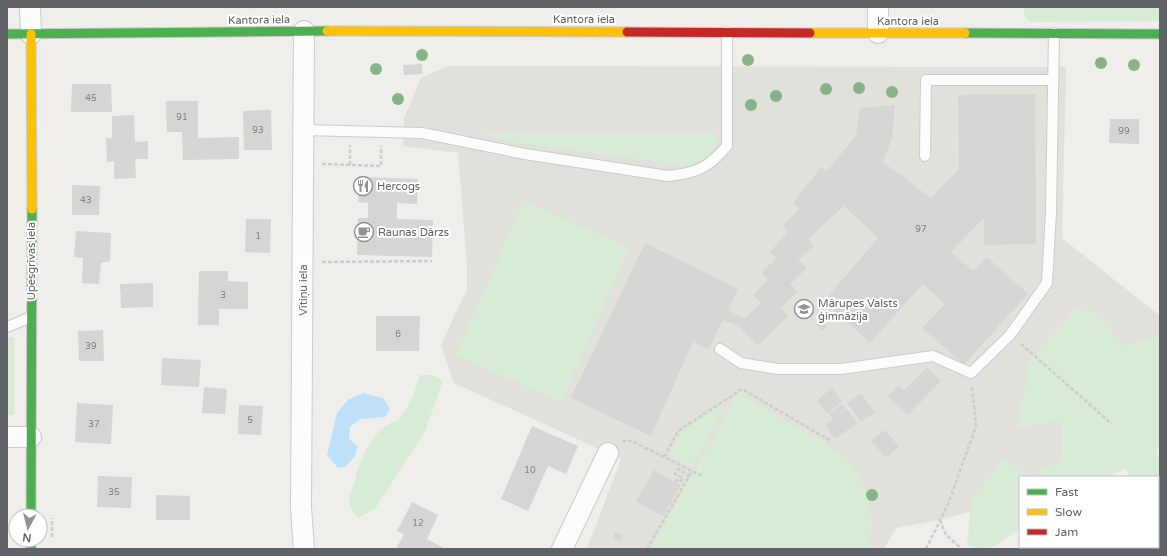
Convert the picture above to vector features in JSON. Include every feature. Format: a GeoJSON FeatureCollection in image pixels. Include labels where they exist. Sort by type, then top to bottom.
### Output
{"type":"FeatureCollection","features":[{"type":"Feature","properties":{"kind":"main road","name":"Kantora iela"},"geometry":{"type":"LineString","coordinates":[[7,34],[304,31],[1160,34]]}},
{"type":"Feature","properties":{"kind":"main road","name":"Upesgrīvas iela"},"geometry":{"type":"LineString","coordinates":[[30,34],[32,81],[31,508]]}},
{"type":"Feature","properties":{"kind":"street","name":"Upesgrīvas iela"},"geometry":{"type":"LineString","coordinates":[[30,7],[30,34]]}},
{"type":"Feature","properties":{"kind":"street"},"geometry":{"type":"LineString","coordinates":[[878,7],[878,33]]}},
{"type":"Feature","properties":{"kind":"street","name":"Vītiņu iela"},"geometry":{"type":"LineString","coordinates":[[304,31],[301,499],[304,549]]}},
{"type":"Feature","properties":{"kind":"street"},"geometry":{"type":"LineString","coordinates":[[7,437],[31,437]]}},
{"type":"Feature","properties":{"kind":"street"},"geometry":{"type":"LineString","coordinates":[[562,549],[608,453]]}},
{"type":"Feature","properties":{"kind":"lane"},"geometry":{"type":"LineString","coordinates":[[304,130],[422,133],[525,154],[668,176],[687,174],[711,164],[727,146],[727,32]]}},
{"type":"Feature","properties":{"kind":"lane"},"geometry":{"type":"LineString","coordinates":[[720,349],[741,363],[778,370],[841,369],[933,356],[971,373],[1010,335],[1047,283],[1051,212],[1054,34]]}},
{"type":"Feature","properties":{"kind":"lane"},"geometry":{"type":"LineString","coordinates":[[925,156],[926,80],[1053,80]]}},
{"type":"Feature","properties":{"kind":"lane"},"geometry":{"type":"LineString","coordinates":[[7,327],[31,317]]}},
{"type":"Feature","properties":{"kind":"path"},"geometry":{"type":"LineString","coordinates":[[350,165],[351,131]]}},
{"type":"Feature","properties":{"kind":"path"},"geometry":{"type":"LineString","coordinates":[[315,164],[381,166],[382,131]]}},
{"type":"Feature","properties":{"kind":"path"},"geometry":{"type":"LineString","coordinates":[[316,262],[432,261]]}},
{"type":"Feature","properties":{"kind":"path"},"geometry":{"type":"LineString","coordinates":[[1010,335],[1112,424]]}},
{"type":"Feature","properties":{"kind":"path"},"geometry":{"type":"LineString","coordinates":[[926,549],[948,504],[976,426],[971,373]]}},
{"type":"Feature","properties":{"kind":"path"},"geometry":{"type":"LineString","coordinates":[[664,458],[678,431],[742,389],[831,442]]}},
{"type":"Feature","properties":{"kind":"path"},"geometry":{"type":"LineString","coordinates":[[608,453],[616,441],[632,441],[702,476]]}},
{"type":"Feature","properties":{"kind":"path"},"geometry":{"type":"LineString","coordinates":[[676,482],[677,480],[680,482],[683,478],[675,474],[678,470],[689,476]]}},
{"type":"Feature","properties":{"kind":"path"},"geometry":{"type":"LineString","coordinates":[[647,549],[692,471]]}},
{"type":"Feature","properties":{"kind":"path"},"geometry":{"type":"LineString","coordinates":[[940,520],[946,535],[962,549]]}},
{"type":"Feature","properties":{"kind":"shaded area","name":"Mārupes Valsts ģimnāzija"},"geometry":{"type":"Polygon","coordinates":[[[448,66],[1066,67],[1062,238],[1160,316],[1160,444],[1082,476],[1019,476],[1019,498],[939,520],[896,528],[884,549],[587,549],[621,459],[454,383],[441,345],[467,289],[467,264],[458,153],[403,146],[404,118],[421,78],[448,66]]]}},
{"type":"Feature","properties":{"kind":"green space"},"geometry":{"type":"Polygon","coordinates":[[[1160,7],[1160,21],[1033,22],[1027,19],[1024,13],[1024,8],[1160,7]]]}},
{"type":"Feature","properties":{"kind":"green space"},"geometry":{"type":"Polygon","coordinates":[[[476,133],[719,134],[715,147],[707,156],[684,165],[506,141],[476,133]]]}},
{"type":"Feature","properties":{"kind":"green space"},"geometry":{"type":"Polygon","coordinates":[[[524,201],[629,248],[561,402],[456,355],[524,201]]]}},
{"type":"Feature","properties":{"kind":"green space"},"geometry":{"type":"Polygon","coordinates":[[[1073,307],[1096,314],[1125,347],[1160,334],[1160,445],[1156,452],[1160,459],[1159,530],[1159,476],[1130,476],[1125,467],[1112,476],[1027,476],[1061,461],[1061,420],[1017,428],[1031,359],[1069,317],[1073,307]]]}},
{"type":"Feature","properties":{"kind":"green space"},"geometry":{"type":"Polygon","coordinates":[[[7,337],[14,337],[14,415],[7,415],[7,337]]]}},
{"type":"Feature","properties":{"kind":"green space"},"geometry":{"type":"Polygon","coordinates":[[[420,375],[434,375],[443,381],[425,431],[375,509],[358,518],[353,512],[349,498],[361,461],[375,436],[389,424],[397,421],[411,401],[420,375]]]}},
{"type":"Feature","properties":{"kind":"green space"},"geometry":{"type":"Polygon","coordinates":[[[738,394],[836,450],[850,464],[858,474],[868,498],[871,523],[869,549],[651,549],[738,394]]]}},
{"type":"Feature","properties":{"kind":"green space"},"geometry":{"type":"Polygon","coordinates":[[[721,405],[724,406],[724,409],[691,467],[670,457],[683,430],[721,405]]]}},
{"type":"Feature","properties":{"kind":"green space"},"geometry":{"type":"Polygon","coordinates":[[[1004,459],[1027,476],[1019,476],[1019,529],[996,545],[990,547],[983,549],[967,545],[971,500],[1004,459]]]}},
{"type":"Feature","properties":{"kind":"water"},"geometry":{"type":"Polygon","coordinates":[[[363,393],[383,398],[390,409],[385,417],[360,419],[350,427],[349,439],[358,446],[355,456],[346,466],[338,468],[327,455],[337,413],[348,400],[363,393]]]}},
{"type":"Feature","properties":{"kind":"building"},"geometry":{"type":"Polygon","coordinates":[[[422,64],[422,74],[404,75],[403,65],[422,64]]]}},
{"type":"Feature","properties":{"kind":"building"},"geometry":{"type":"Polygon","coordinates":[[[72,84],[111,84],[112,112],[71,112],[72,84]]]}},
{"type":"Feature","properties":{"kind":"building"},"geometry":{"type":"Polygon","coordinates":[[[1035,94],[1036,244],[984,245],[984,218],[951,252],[973,271],[987,257],[1028,294],[964,364],[922,328],[945,304],[923,284],[870,343],[824,301],[878,238],[844,206],[808,239],[814,246],[798,260],[807,268],[790,284],[797,292],[781,308],[788,316],[758,346],[737,325],[723,320],[709,349],[693,342],[651,436],[571,398],[645,243],[738,289],[728,310],[744,319],[761,303],[753,295],[768,279],[762,273],[776,258],[770,252],[788,231],[783,226],[799,209],[793,203],[821,167],[827,171],[856,136],[860,108],[895,105],[892,138],[883,162],[931,198],[959,169],[958,95],[1035,94]]]}},
{"type":"Feature","properties":{"kind":"building"},"geometry":{"type":"Polygon","coordinates":[[[166,101],[198,101],[198,138],[239,137],[239,159],[183,160],[182,132],[167,132],[166,101]]]}},
{"type":"Feature","properties":{"kind":"building"},"geometry":{"type":"Polygon","coordinates":[[[271,110],[272,150],[244,150],[243,111],[271,110]]]}},
{"type":"Feature","properties":{"kind":"building"},"geometry":{"type":"Polygon","coordinates":[[[134,115],[135,142],[148,141],[148,159],[135,159],[136,178],[114,179],[114,161],[107,162],[106,138],[112,138],[112,116],[134,115]]]}},
{"type":"Feature","properties":{"kind":"building"},"geometry":{"type":"Polygon","coordinates":[[[1110,119],[1139,119],[1139,144],[1109,143],[1110,119]]]}},
{"type":"Feature","properties":{"kind":"building"},"geometry":{"type":"Polygon","coordinates":[[[359,177],[418,179],[417,204],[397,203],[397,219],[433,220],[432,257],[357,255],[358,218],[368,218],[368,203],[358,202],[359,177]]]}},
{"type":"Feature","properties":{"kind":"building"},"geometry":{"type":"Polygon","coordinates":[[[72,185],[100,186],[99,215],[72,215],[72,185]]]}},
{"type":"Feature","properties":{"kind":"building"},"geometry":{"type":"Polygon","coordinates":[[[246,219],[271,219],[270,253],[245,252],[246,219]]]}},
{"type":"Feature","properties":{"kind":"building"},"geometry":{"type":"Polygon","coordinates":[[[76,231],[111,233],[110,261],[101,263],[99,284],[82,283],[83,258],[74,257],[76,231]]]}},
{"type":"Feature","properties":{"kind":"building"},"geometry":{"type":"Polygon","coordinates":[[[199,271],[228,271],[228,281],[248,282],[248,309],[219,309],[219,325],[198,325],[199,271]]]}},
{"type":"Feature","properties":{"kind":"building"},"geometry":{"type":"Polygon","coordinates":[[[153,283],[153,307],[121,308],[120,284],[153,283]]]}},
{"type":"Feature","properties":{"kind":"building"},"geometry":{"type":"Polygon","coordinates":[[[376,316],[420,316],[419,351],[376,351],[376,316]]]}},
{"type":"Feature","properties":{"kind":"building"},"geometry":{"type":"Polygon","coordinates":[[[821,319],[827,326],[822,331],[816,325],[821,319]]]}},
{"type":"Feature","properties":{"kind":"building"},"geometry":{"type":"Polygon","coordinates":[[[103,330],[104,361],[79,361],[78,331],[103,330]]]}},
{"type":"Feature","properties":{"kind":"building"},"geometry":{"type":"Polygon","coordinates":[[[162,358],[201,360],[199,387],[161,385],[162,358]]]}},
{"type":"Feature","properties":{"kind":"building"},"geometry":{"type":"Polygon","coordinates":[[[927,367],[941,381],[908,415],[888,396],[899,385],[904,390],[927,367]]]}},
{"type":"Feature","properties":{"kind":"building"},"geometry":{"type":"Polygon","coordinates":[[[204,387],[227,389],[225,414],[202,413],[204,387]]]}},
{"type":"Feature","properties":{"kind":"building"},"geometry":{"type":"Polygon","coordinates":[[[832,388],[842,402],[827,414],[817,400],[832,388]]]}},
{"type":"Feature","properties":{"kind":"building"},"geometry":{"type":"Polygon","coordinates":[[[861,393],[875,412],[861,422],[847,403],[861,393]]]}},
{"type":"Feature","properties":{"kind":"building"},"geometry":{"type":"Polygon","coordinates":[[[77,403],[113,405],[111,444],[75,442],[77,403]]]}},
{"type":"Feature","properties":{"kind":"building"},"geometry":{"type":"Polygon","coordinates":[[[842,404],[846,409],[833,419],[829,414],[842,404]]]}},
{"type":"Feature","properties":{"kind":"building"},"geometry":{"type":"Polygon","coordinates":[[[239,405],[263,406],[261,435],[238,434],[239,405]]]}},
{"type":"Feature","properties":{"kind":"building"},"geometry":{"type":"Polygon","coordinates":[[[847,409],[857,423],[835,439],[825,425],[847,409]]]}},
{"type":"Feature","properties":{"kind":"building"},"geometry":{"type":"Polygon","coordinates":[[[532,426],[578,446],[566,474],[548,466],[528,511],[501,499],[532,426]]]}},
{"type":"Feature","properties":{"kind":"building"},"geometry":{"type":"Polygon","coordinates":[[[885,430],[899,447],[886,458],[871,441],[885,430]]]}},
{"type":"Feature","properties":{"kind":"building"},"geometry":{"type":"Polygon","coordinates":[[[654,470],[681,485],[663,516],[636,501],[654,470]]]}},
{"type":"Feature","properties":{"kind":"building"},"geometry":{"type":"Polygon","coordinates":[[[98,476],[132,477],[131,508],[97,507],[98,476]]]}},
{"type":"Feature","properties":{"kind":"building"},"geometry":{"type":"Polygon","coordinates":[[[156,495],[190,496],[190,520],[156,520],[156,495]]]}},
{"type":"Feature","properties":{"kind":"building"},"geometry":{"type":"Polygon","coordinates":[[[412,502],[438,515],[427,539],[442,547],[441,549],[396,549],[404,534],[397,531],[412,502]]]}},
{"type":"Feature","properties":{"kind":"building"},"geometry":{"type":"Polygon","coordinates":[[[615,532],[623,535],[620,542],[613,538],[615,532]]]}},
{"type":"Feature","properties":{"kind":"traffic: fast"},"geometry":{"type":"LineString","coordinates":[[7,34],[327,31]]}},
{"type":"Feature","properties":{"kind":"traffic: fast"},"geometry":{"type":"LineString","coordinates":[[965,33],[1160,34]]}},
{"type":"Feature","properties":{"kind":"traffic: fast"},"geometry":{"type":"LineString","coordinates":[[31,508],[32,209]]}},
{"type":"Feature","properties":{"kind":"traffic: slow"},"geometry":{"type":"LineString","coordinates":[[327,31],[627,32]]}},
{"type":"Feature","properties":{"kind":"traffic: slow"},"geometry":{"type":"LineString","coordinates":[[810,33],[965,33]]}},
{"type":"Feature","properties":{"kind":"traffic: slow"},"geometry":{"type":"LineString","coordinates":[[31,34],[32,209]]}},
{"type":"Feature","properties":{"kind":"traffic: jam"},"geometry":{"type":"LineString","coordinates":[[627,32],[810,33]]}},
{"type":"Feature","properties":{"kind":"place","name":"Hercogs"},"geometry":{"type":"Point","coordinates":[363,186]}},
{"type":"Feature","properties":{"kind":"place","name":"Raunas Dārzs"},"geometry":{"type":"Point","coordinates":[364,232]}},
{"type":"Feature","properties":{"kind":"place","name":"Mārupes Valsts ģimnāzija"},"geometry":{"type":"Point","coordinates":[804,309]}}]}
